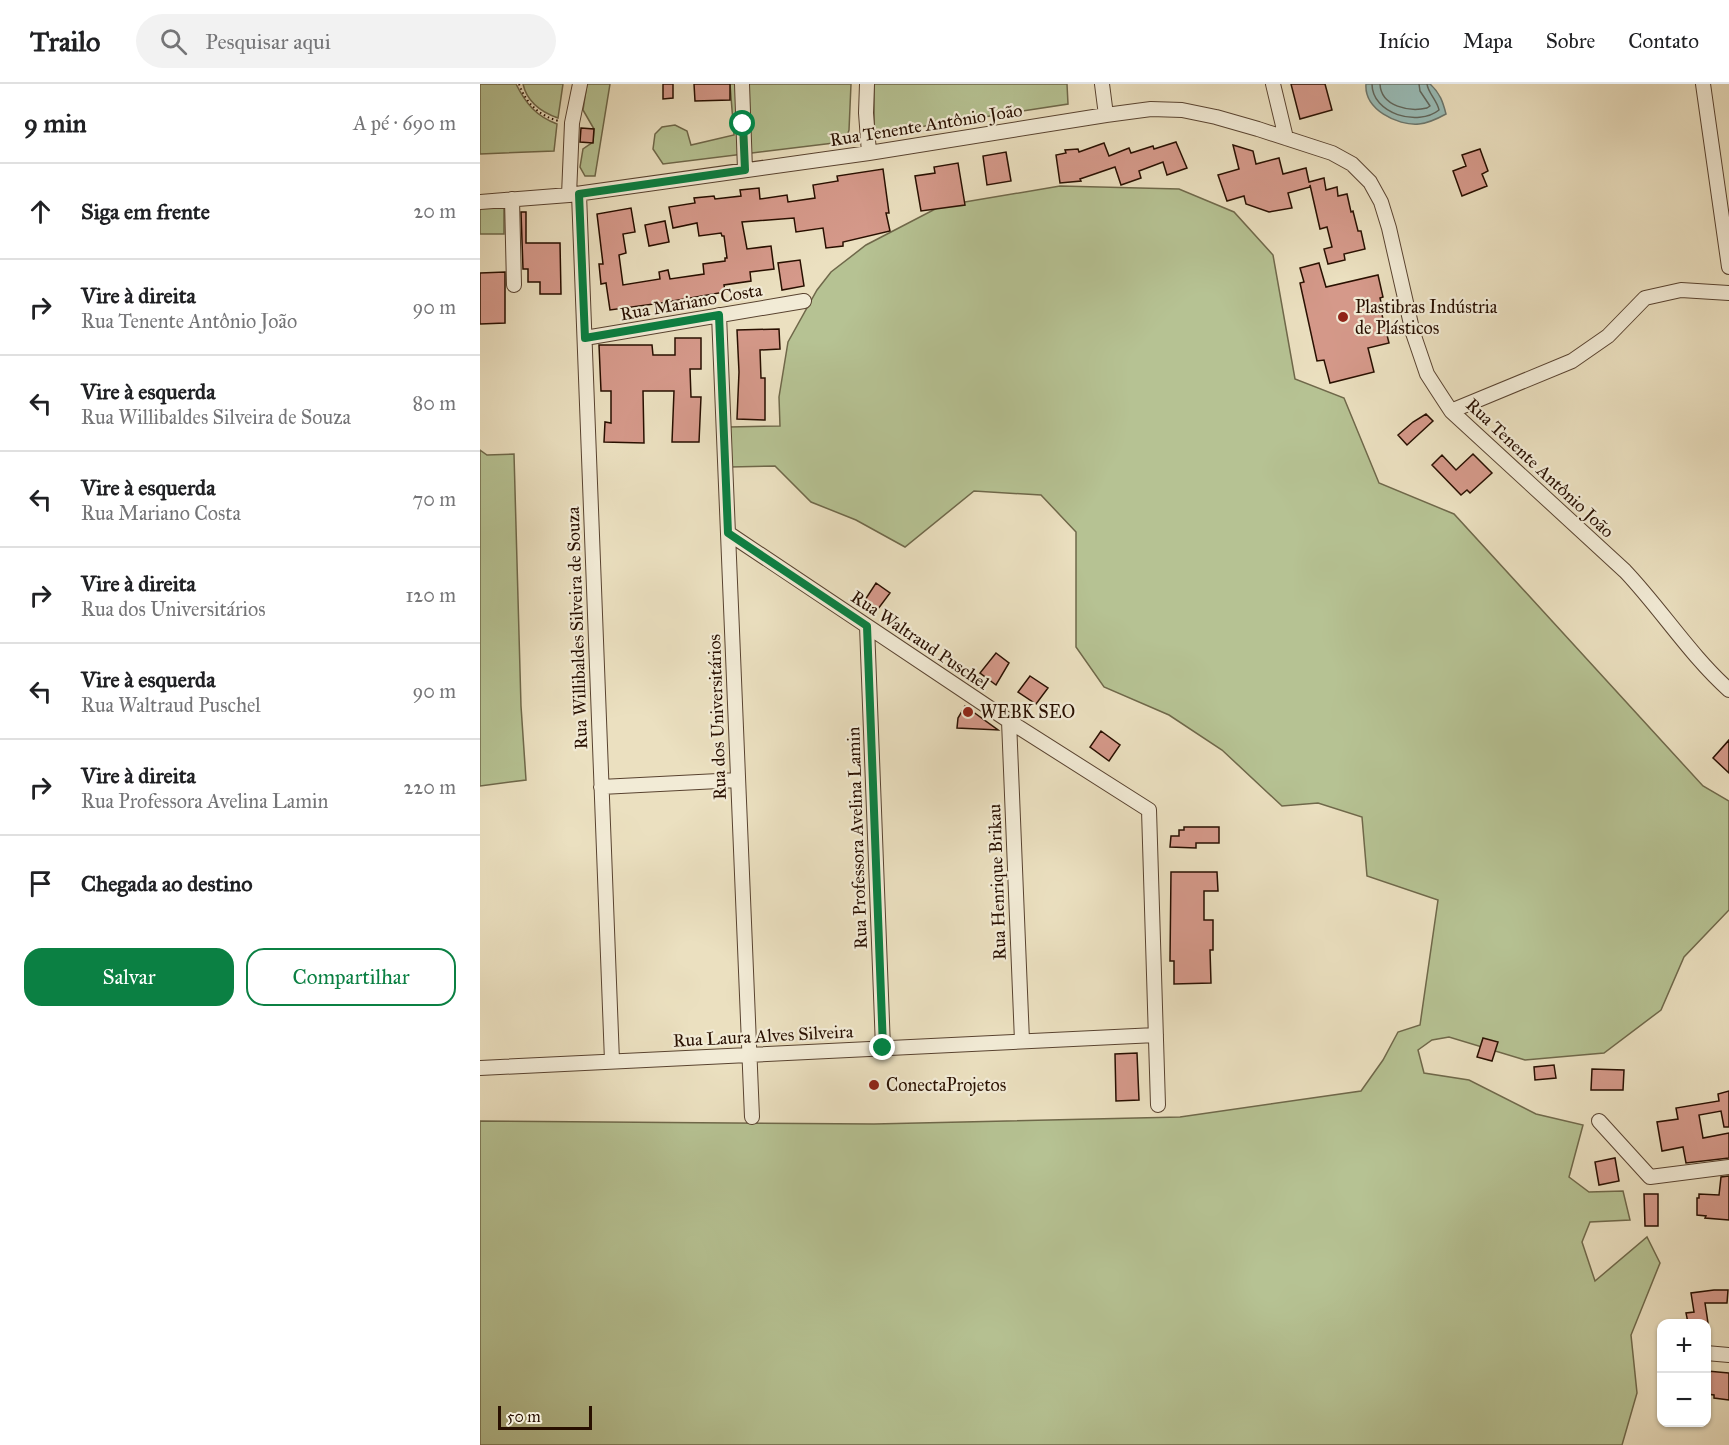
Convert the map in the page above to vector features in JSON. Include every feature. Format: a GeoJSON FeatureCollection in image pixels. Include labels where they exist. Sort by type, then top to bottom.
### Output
{"type":"FeatureCollection","features":[{"type":"Feature","properties":{"kind":"street","name":"Rua Willibaldes Silveira de Souza"},"geometry":{"type":"LineString","coordinates":[[580,84],[573,123],[574,195],[585,338],[612,1061]]}},
{"type":"Feature","properties":{"kind":"street"},"geometry":{"type":"LineString","coordinates":[[742,84],[745,170]]}},
{"type":"Feature","properties":{"kind":"street"},"geometry":{"type":"LineString","coordinates":[[867,84],[866,113],[869,153]]}},
{"type":"Feature","properties":{"kind":"street"},"geometry":{"type":"LineString","coordinates":[[1102,84],[1106,115]]}},
{"type":"Feature","properties":{"kind":"street"},"geometry":{"type":"LineString","coordinates":[[1273,84],[1286,138]]}},
{"type":"Feature","properties":{"kind":"street"},"geometry":{"type":"LineString","coordinates":[[1703,84],[1729,267]]}},
{"type":"Feature","properties":{"kind":"street","name":"Rua Tenente Antônio João"},"geometry":{"type":"LineString","coordinates":[[480,202],[574,195],[869,153],[1150,109],[1182,110],[1216,117],[1332,153],[1352,164],[1376,192],[1389,228],[1413,333],[1421,357],[1427,374],[1451,411],[1624,571],[1711,673],[1729,690]]}},
{"type":"Feature","properties":{"kind":"street"},"geometry":{"type":"LineString","coordinates":[[512,199],[514,285]]}},
{"type":"Feature","properties":{"kind":"street"},"geometry":{"type":"LineString","coordinates":[[1451,411],[1572,361],[1608,336],[1645,298],[1681,290],[1729,293]]}},
{"type":"Feature","properties":{"kind":"street","name":"Rua Mariano Costa"},"geometry":{"type":"LineString","coordinates":[[585,338],[804,301]]}},
{"type":"Feature","properties":{"kind":"street","name":"Rua dos Universitários"},"geometry":{"type":"LineString","coordinates":[[719,315],[752,1117]]}},
{"type":"Feature","properties":{"kind":"street","name":"Rua Waltraud Puschel"},"geometry":{"type":"LineString","coordinates":[[728,533],[1009,721],[1149,810],[1158,1105]]}},
{"type":"Feature","properties":{"kind":"street","name":"Rua Professora Avelina Lamin"},"geometry":{"type":"LineString","coordinates":[[867,626],[883,1048]]}},
{"type":"Feature","properties":{"kind":"street","name":"Rua Henrique Brikau"},"geometry":{"type":"LineString","coordinates":[[1009,721],[1022,1041]]}},
{"type":"Feature","properties":{"kind":"street"},"geometry":{"type":"LineString","coordinates":[[601,787],[738,780]]}},
{"type":"Feature","properties":{"kind":"street","name":"Rua Laura Alves Silveira"},"geometry":{"type":"LineString","coordinates":[[480,1068],[1156,1035]]}},
{"type":"Feature","properties":{"kind":"street"},"geometry":{"type":"LineString","coordinates":[[1599,1121],[1650,1177],[1729,1167]]}},
{"type":"Feature","properties":{"kind":"street"},"geometry":{"type":"LineString","coordinates":[[1711,1353],[1729,1355]]}},
{"type":"Feature","properties":{"kind":"path"},"geometry":{"type":"LineString","coordinates":[[519,84],[528,101],[545,117],[573,123]]}},
{"type":"Feature","properties":{"kind":"green space"},"geometry":{"type":"Polygon","coordinates":[[[480,84],[516,84],[532,108],[557,124],[554,151],[480,154],[480,84]]]}},
{"type":"Feature","properties":{"kind":"green space"},"geometry":{"type":"Polygon","coordinates":[[[523,84],[563,84],[558,118],[536,106],[528,96],[523,84]]]}},
{"type":"Feature","properties":{"kind":"green space"},"geometry":{"type":"Polygon","coordinates":[[[587,84],[610,84],[595,176],[585,176],[580,167],[583,149],[593,142],[594,129],[583,110],[587,84]]]}},
{"type":"Feature","properties":{"kind":"green space"},"geometry":{"type":"Polygon","coordinates":[[[730,84],[851,84],[849,130],[846,139],[834,143],[663,164],[653,149],[655,134],[662,127],[675,125],[687,131],[691,145],[734,135],[730,84]]]}},
{"type":"Feature","properties":{"kind":"green space"},"geometry":{"type":"Polygon","coordinates":[[[874,84],[1067,84],[1068,104],[874,134],[874,84]]]}},
{"type":"Feature","properties":{"kind":"green space"},"geometry":{"type":"Polygon","coordinates":[[[1060,186],[1179,189],[1234,212],[1273,255],[1295,379],[1344,398],[1379,483],[1454,514],[1703,786],[1729,801],[1729,910],[1684,957],[1661,1010],[1604,1053],[1525,1060],[1449,1037],[1432,1040],[1418,1050],[1424,1073],[1469,1080],[1536,1114],[1583,1125],[1569,1177],[1589,1192],[1623,1191],[1630,1220],[1590,1222],[1582,1242],[1595,1281],[1647,1237],[1660,1263],[1631,1335],[1637,1393],[1622,1445],[480,1445],[480,1121],[874,1124],[1180,1117],[1361,1091],[1383,1060],[1398,1032],[1420,1025],[1438,900],[1367,876],[1362,817],[1318,803],[1282,806],[1222,750],[1169,715],[1104,687],[1076,647],[1076,532],[1041,495],[974,491],[905,547],[856,520],[811,502],[775,466],[730,467],[729,427],[780,426],[779,397],[788,342],[817,290],[831,272],[866,245],[941,206],[1060,186]]]}},
{"type":"Feature","properties":{"kind":"green space"},"geometry":{"type":"Polygon","coordinates":[[[480,208],[504,208],[504,234],[480,234],[480,208]]]}},
{"type":"Feature","properties":{"kind":"green space"},"geometry":{"type":"Polygon","coordinates":[[[480,450],[487,455],[514,454],[521,706],[526,780],[480,786],[480,450]]]}},
{"type":"Feature","properties":{"kind":"water"},"geometry":{"type":"Polygon","coordinates":[[[1366,84],[1430,84],[1441,98],[1446,114],[1419,124],[1392,119],[1370,101],[1366,84]]]}},
{"type":"Feature","properties":{"kind":"building"},"geometry":{"type":"Polygon","coordinates":[[[663,84],[673,84],[673,98],[663,99],[663,84]]]}},
{"type":"Feature","properties":{"kind":"building"},"geometry":{"type":"Polygon","coordinates":[[[694,84],[730,84],[730,100],[695,101],[694,84]]]}},
{"type":"Feature","properties":{"kind":"building"},"geometry":{"type":"Polygon","coordinates":[[[1291,84],[1325,84],[1332,110],[1300,119],[1291,84]]]}},
{"type":"Feature","properties":{"kind":"building"},"geometry":{"type":"Polygon","coordinates":[[[581,128],[594,129],[593,143],[580,142],[581,128]]]}},
{"type":"Feature","properties":{"kind":"building"},"geometry":{"type":"Polygon","coordinates":[[[1176,142],[1187,168],[1167,175],[1163,162],[1139,171],[1141,178],[1121,185],[1115,167],[1080,179],[1081,181],[1060,183],[1056,155],[1066,153],[1065,150],[1078,149],[1079,152],[1104,143],[1109,156],[1129,148],[1131,153],[1176,142]]]}},
{"type":"Feature","properties":{"kind":"building"},"geometry":{"type":"Polygon","coordinates":[[[1233,145],[1253,151],[1256,164],[1279,158],[1283,174],[1306,168],[1309,182],[1324,178],[1326,190],[1337,187],[1338,196],[1347,194],[1365,249],[1344,254],[1345,260],[1328,264],[1324,249],[1332,247],[1327,227],[1320,229],[1310,185],[1310,187],[1288,193],[1292,208],[1269,212],[1246,204],[1244,196],[1227,201],[1218,175],[1239,169],[1233,145]]]}},
{"type":"Feature","properties":{"kind":"building"},"geometry":{"type":"Polygon","coordinates":[[[1480,149],[1488,171],[1482,174],[1487,186],[1462,196],[1453,171],[1466,166],[1462,155],[1480,149]]]}},
{"type":"Feature","properties":{"kind":"building"},"geometry":{"type":"Polygon","coordinates":[[[1006,152],[1011,181],[987,185],[983,156],[1006,152]]]}},
{"type":"Feature","properties":{"kind":"building"},"geometry":{"type":"Polygon","coordinates":[[[958,163],[965,205],[921,211],[915,176],[935,173],[934,167],[958,163]]]}},
{"type":"Feature","properties":{"kind":"building"},"geometry":{"type":"Polygon","coordinates":[[[883,169],[889,213],[886,213],[890,231],[843,242],[843,246],[826,248],[823,228],[796,232],[794,218],[742,222],[747,249],[771,246],[774,269],[750,272],[751,281],[724,285],[725,292],[610,310],[606,283],[601,284],[599,264],[603,264],[597,214],[631,208],[635,232],[623,234],[626,253],[619,255],[623,285],[660,279],[659,272],[668,270],[670,279],[704,274],[703,264],[725,261],[727,258],[724,236],[721,233],[699,236],[697,223],[673,228],[669,207],[695,203],[694,198],[714,196],[715,199],[741,196],[740,190],[759,188],[760,199],[787,195],[788,202],[815,198],[813,185],[838,181],[837,176],[883,169]]]}},
{"type":"Feature","properties":{"kind":"building"},"geometry":{"type":"Polygon","coordinates":[[[521,212],[526,212],[526,243],[560,243],[561,294],[540,294],[540,282],[528,282],[528,269],[523,269],[521,212]]]}},
{"type":"Feature","properties":{"kind":"building"},"geometry":{"type":"Polygon","coordinates":[[[665,221],[669,242],[649,246],[645,225],[665,221]]]}},
{"type":"Feature","properties":{"kind":"building"},"geometry":{"type":"Polygon","coordinates":[[[800,260],[804,286],[782,290],[778,263],[800,260]]]}},
{"type":"Feature","properties":{"kind":"building","name":"Plastibras Indústria de Plásticos"},"geometry":{"type":"Polygon","coordinates":[[[1319,263],[1326,287],[1378,275],[1383,297],[1380,298],[1383,311],[1381,311],[1389,343],[1368,348],[1374,372],[1330,383],[1324,360],[1317,361],[1300,283],[1304,282],[1300,268],[1319,263]]]}},
{"type":"Feature","properties":{"kind":"building"},"geometry":{"type":"Polygon","coordinates":[[[505,272],[505,323],[480,324],[480,273],[505,272]]]}},
{"type":"Feature","properties":{"kind":"building"},"geometry":{"type":"Polygon","coordinates":[[[779,329],[780,349],[760,350],[761,378],[765,378],[765,420],[737,419],[739,372],[737,330],[779,329]]]}},
{"type":"Feature","properties":{"kind":"building"},"geometry":{"type":"Polygon","coordinates":[[[675,338],[701,338],[701,369],[690,369],[691,397],[701,397],[699,442],[672,442],[674,391],[643,391],[644,443],[604,442],[605,422],[611,423],[611,391],[601,391],[599,345],[652,345],[653,355],[675,355],[675,338]]]}},
{"type":"Feature","properties":{"kind":"building"},"geometry":{"type":"Polygon","coordinates":[[[1426,414],[1433,421],[1407,445],[1398,435],[1426,414]]]}},
{"type":"Feature","properties":{"kind":"building"},"geometry":{"type":"Polygon","coordinates":[[[1473,454],[1492,473],[1470,493],[1467,490],[1461,495],[1432,465],[1442,455],[1456,470],[1473,454]]]}},
{"type":"Feature","properties":{"kind":"building"},"geometry":{"type":"Polygon","coordinates":[[[876,583],[890,593],[878,609],[865,600],[876,583]]]}},
{"type":"Feature","properties":{"kind":"building"},"geometry":{"type":"Polygon","coordinates":[[[996,653],[1009,663],[996,685],[980,673],[996,653]]]}},
{"type":"Feature","properties":{"kind":"building"},"geometry":{"type":"Polygon","coordinates":[[[1030,676],[1048,688],[1036,704],[1018,692],[1030,676]]]}},
{"type":"Feature","properties":{"kind":"building","name":"WEBK SEO"},"geometry":{"type":"Polygon","coordinates":[[[965,706],[998,730],[957,728],[958,718],[965,706]]]}},
{"type":"Feature","properties":{"kind":"building"},"geometry":{"type":"Polygon","coordinates":[[[1101,731],[1120,745],[1109,761],[1090,747],[1101,731]]]}},
{"type":"Feature","properties":{"kind":"building"},"geometry":{"type":"Polygon","coordinates":[[[1729,740],[1729,773],[1713,758],[1729,740]]]}},
{"type":"Feature","properties":{"kind":"building"},"geometry":{"type":"Polygon","coordinates":[[[1184,827],[1219,827],[1219,843],[1196,843],[1196,848],[1170,847],[1171,836],[1179,836],[1179,830],[1184,830],[1184,827]]]}},
{"type":"Feature","properties":{"kind":"building"},"geometry":{"type":"Polygon","coordinates":[[[1171,872],[1217,872],[1218,891],[1204,891],[1204,920],[1213,920],[1213,950],[1210,950],[1211,983],[1174,984],[1174,961],[1170,961],[1171,872]]]}},
{"type":"Feature","properties":{"kind":"building"},"geometry":{"type":"Polygon","coordinates":[[[1483,1038],[1498,1042],[1492,1061],[1477,1057],[1483,1038]]]}},
{"type":"Feature","properties":{"kind":"building"},"geometry":{"type":"Polygon","coordinates":[[[1137,1053],[1139,1100],[1116,1101],[1115,1054],[1137,1053]]]}},
{"type":"Feature","properties":{"kind":"building"},"geometry":{"type":"Polygon","coordinates":[[[1554,1065],[1556,1078],[1535,1080],[1534,1067],[1554,1065]]]}},
{"type":"Feature","properties":{"kind":"building"},"geometry":{"type":"Polygon","coordinates":[[[1592,1069],[1624,1070],[1623,1090],[1591,1090],[1592,1069]]]}},
{"type":"Feature","properties":{"kind":"building"},"geometry":{"type":"Polygon","coordinates":[[[1729,1091],[1729,1127],[1724,1127],[1721,1111],[1699,1115],[1703,1138],[1729,1133],[1729,1158],[1686,1163],[1683,1147],[1662,1151],[1657,1122],[1678,1119],[1676,1108],[1719,1101],[1718,1094],[1729,1091]]]}},
{"type":"Feature","properties":{"kind":"building"},"geometry":{"type":"Polygon","coordinates":[[[1615,1158],[1619,1181],[1599,1185],[1595,1162],[1615,1158]]]}},
{"type":"Feature","properties":{"kind":"building"},"geometry":{"type":"Polygon","coordinates":[[[1729,1176],[1729,1220],[1697,1215],[1699,1194],[1719,1195],[1721,1177],[1729,1176]]]}},
{"type":"Feature","properties":{"kind":"building"},"geometry":{"type":"Polygon","coordinates":[[[1644,1194],[1658,1194],[1658,1226],[1645,1226],[1644,1194]]]}},
{"type":"Feature","properties":{"kind":"building"},"geometry":{"type":"Polygon","coordinates":[[[1728,1290],[1727,1303],[1705,1303],[1707,1319],[1687,1319],[1686,1313],[1694,1312],[1691,1293],[1728,1290]]]}},
{"type":"Feature","properties":{"kind":"building"},"geometry":{"type":"Polygon","coordinates":[[[1711,1371],[1729,1373],[1729,1400],[1714,1398],[1714,1395],[1711,1395],[1711,1371]]]}},
{"type":"Feature","properties":{"kind":"place","name":"Plastibras Indústria de Plásticos"},"geometry":{"type":"Point","coordinates":[1343,317]}},
{"type":"Feature","properties":{"kind":"place","name":"WEBK SEO"},"geometry":{"type":"Point","coordinates":[968,712]}},
{"type":"Feature","properties":{"kind":"place","name":"ConectaProjetos"},"geometry":{"type":"Point","coordinates":[874,1085]}},
{"type":"Feature","properties":{"kind":"route"},"geometry":{"type":"LineString","coordinates":[[743,124],[745,170],[579,194],[585,338],[719,315],[728,533],[867,626],[883,1048]]}}]}
